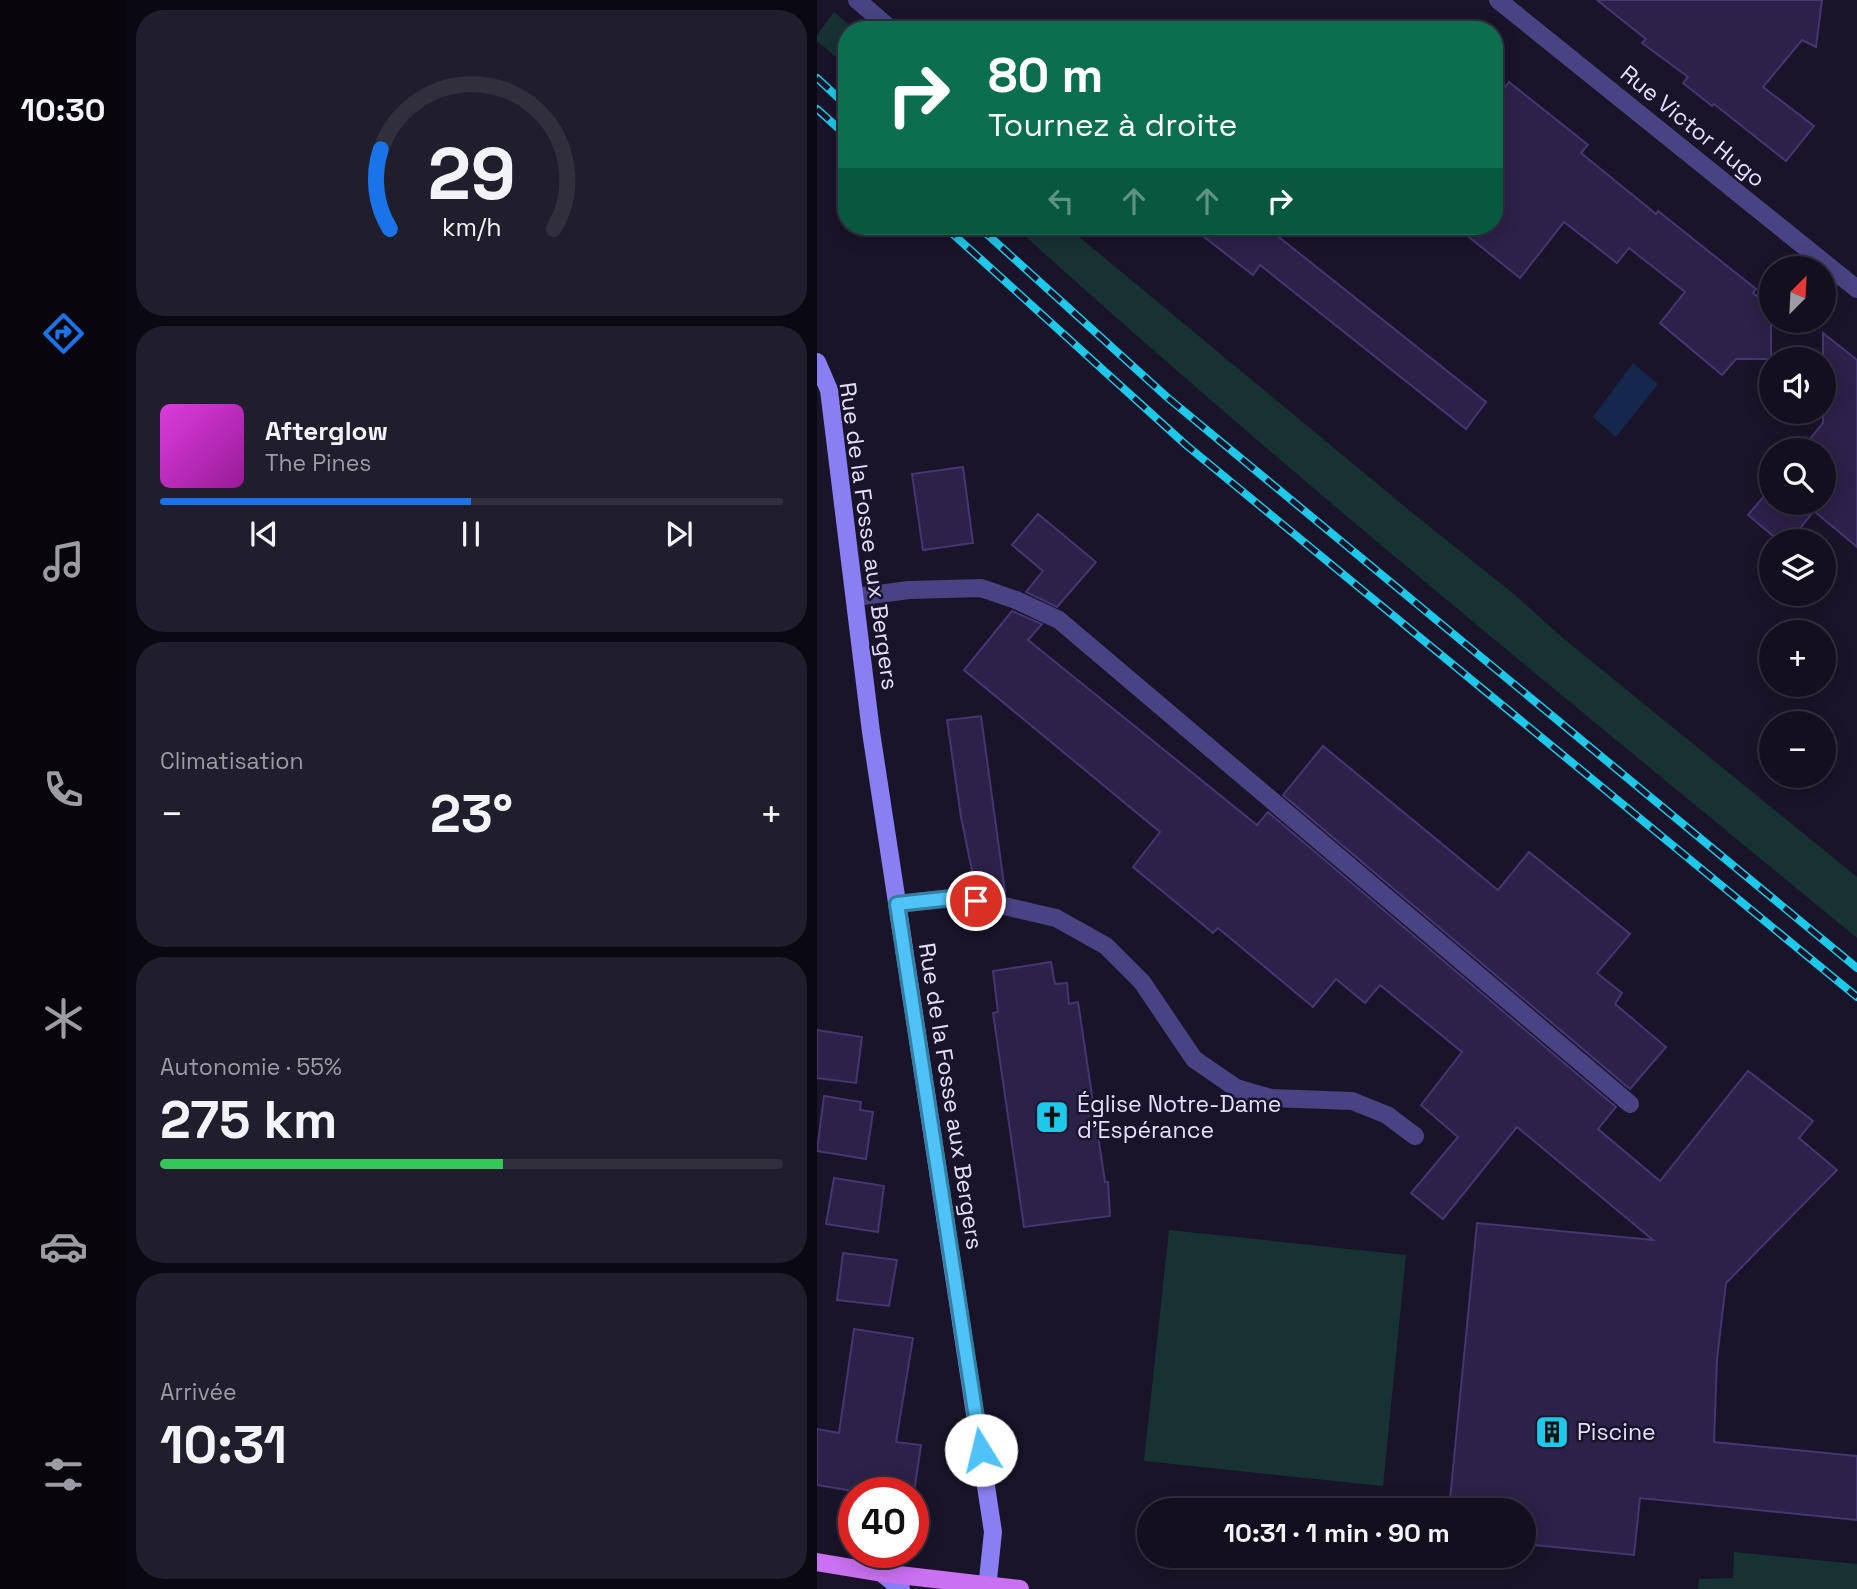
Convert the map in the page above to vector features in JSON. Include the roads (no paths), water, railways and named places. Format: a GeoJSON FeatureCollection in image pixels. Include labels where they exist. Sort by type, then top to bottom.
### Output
{"type":"FeatureCollection","features":[{"type":"Feature","properties":{"kind":"main road"},"geometry":{"type":"LineString","coordinates":[[817,1562],[987,1588],[1020,1589]]}},
{"type":"Feature","properties":{"kind":"street"},"geometry":{"type":"LineString","coordinates":[[857,0],[882,21]]}},
{"type":"Feature","properties":{"kind":"street","name":"Rue Victor Hugo"},"geometry":{"type":"LineString","coordinates":[[1498,0],[1857,289]]}},
{"type":"Feature","properties":{"kind":"street","name":"Rue de la Fosse aux Bergers"},"geometry":{"type":"LineString","coordinates":[[817,362],[829,390],[871,732],[993,1532],[987,1588]]}},
{"type":"Feature","properties":{"kind":"street"},"geometry":{"type":"LineString","coordinates":[[855,597],[909,590],[981,588],[1016,600],[1059,620],[1630,1104]]}},
{"type":"Feature","properties":{"kind":"street"},"geometry":{"type":"LineString","coordinates":[[897,904],[952,898],[1000,905],[1056,918],[1106,946],[1142,982],[1194,1059],[1236,1088],[1271,1098],[1352,1101],[1387,1115],[1415,1136]]}},
{"type":"Feature","properties":{"kind":"street"},"geometry":{"type":"LineString","coordinates":[[882,1573],[901,1589]]}},
{"type":"Feature","properties":{"kind":"water"},"geometry":{"type":"Polygon","coordinates":[[[1633,363],[1658,384],[1616,437],[1593,417],[1633,363]]]}},
{"type":"Feature","properties":{"kind":"railway"},"geometry":{"type":"LineString","coordinates":[[817,78],[838,98]]}},
{"type":"Feature","properties":{"kind":"railway"},"geometry":{"type":"LineString","coordinates":[[817,109],[838,128]]}},
{"type":"Feature","properties":{"kind":"railway"},"geometry":{"type":"LineString","coordinates":[[954,235],[1186,445],[1857,997]]}},
{"type":"Feature","properties":{"kind":"railway"},"geometry":{"type":"LineString","coordinates":[[988,235],[1168,398],[1857,968]]}},
{"type":"Feature","properties":{"kind":"place","name":"Église Notre-Dame d'Espérance"},"geometry":{"type":"Point","coordinates":[1052,1117]}},
{"type":"Feature","properties":{"kind":"place","name":"Piscine"},"geometry":{"type":"Point","coordinates":[1552,1432]}}]}
